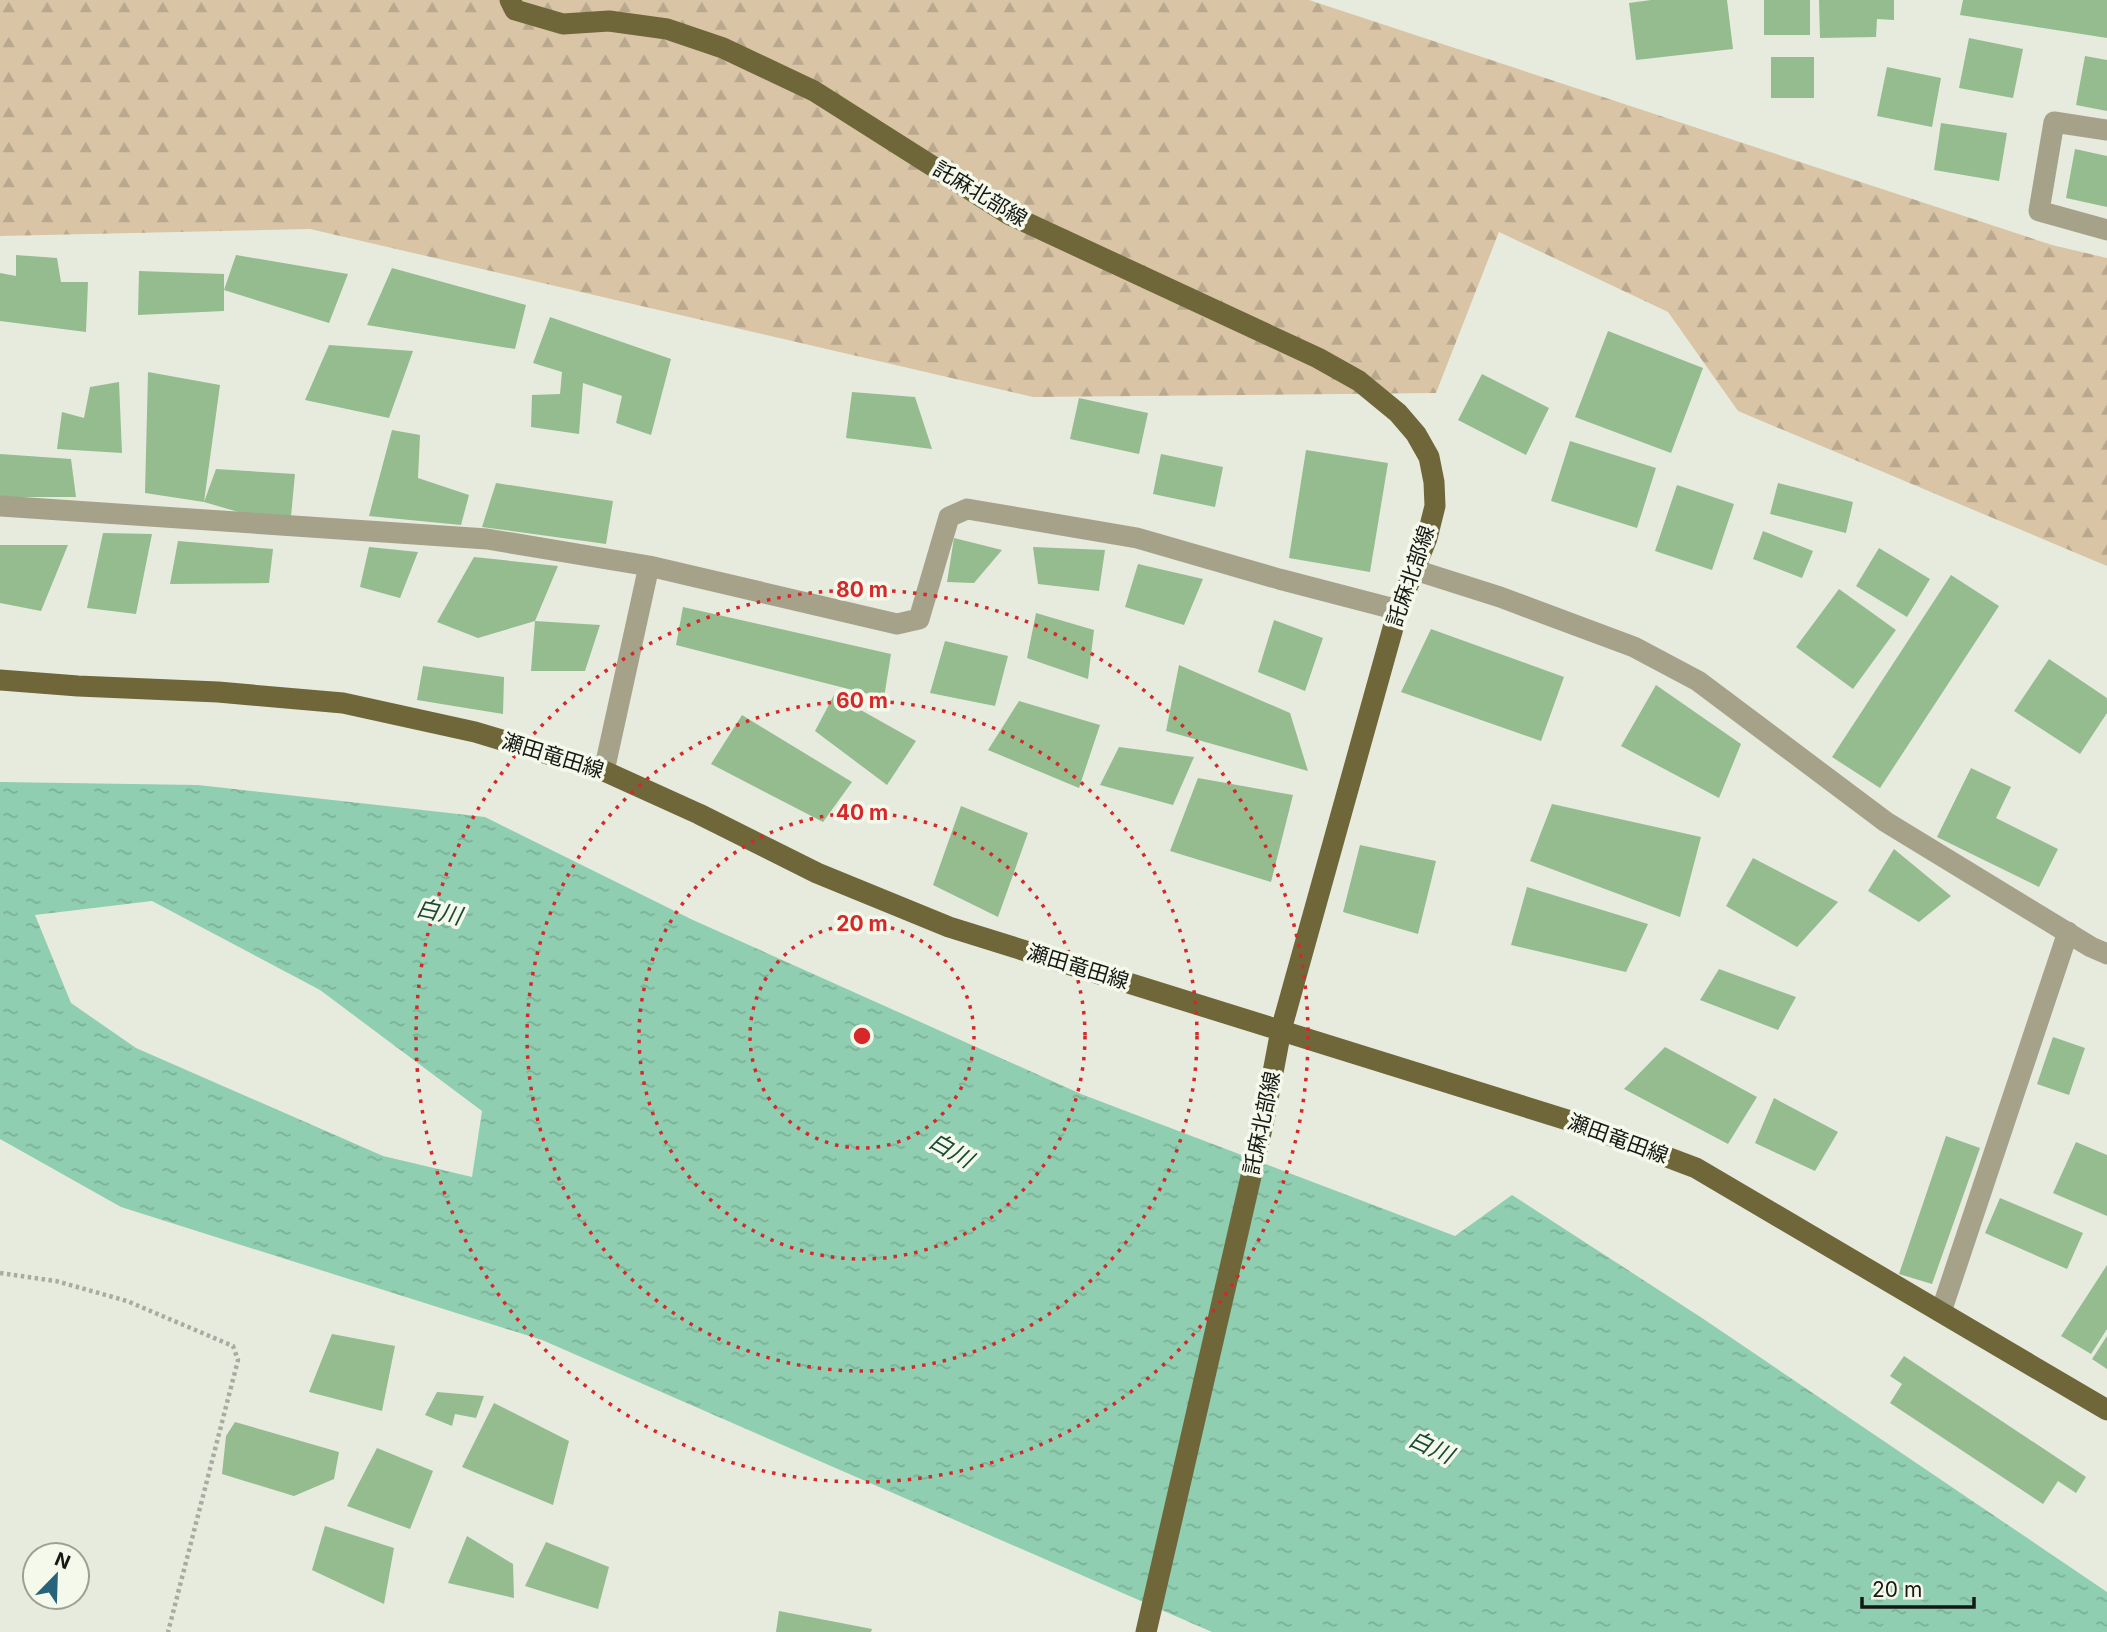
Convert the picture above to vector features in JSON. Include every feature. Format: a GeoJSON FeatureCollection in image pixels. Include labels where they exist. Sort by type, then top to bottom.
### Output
{"type":"FeatureCollection","features":[{"type":"Feature","properties":{"kind":"main road","name":"託麻北部線"},"geometry":{"type":"LineString","coordinates":[[510,0],[515,10],[563,24],[610,21],[667,29],[723,48],[814,91],[1008,214],[1318,358],[1359,381],[1398,413],[1416,434],[1429,457],[1435,506],[1427,538],[1398,610],[1281,1030],[1264,1119],[1146,1632]]}},
{"type":"Feature","properties":{"kind":"main road","name":"瀬田竜田線"},"geometry":{"type":"LineString","coordinates":[[0,680],[218,691],[343,703],[475,732],[604,771],[699,814],[817,873],[949,928],[1577,1123],[1696,1168],[2107,1410]]}},
{"type":"Feature","properties":{"kind":"street"},"geometry":{"type":"LineString","coordinates":[[2107,130],[2054,121],[2039,211],[2107,230]]}},
{"type":"Feature","properties":{"kind":"street"},"geometry":{"type":"LineString","coordinates":[[0,506],[488,539],[649,566],[897,624],[919,619],[949,517],[967,509],[1137,538],[1398,610]]}},
{"type":"Feature","properties":{"kind":"street"},"geometry":{"type":"LineString","coordinates":[[604,771],[649,566]]}},
{"type":"Feature","properties":{"kind":"street"},"geometry":{"type":"LineString","coordinates":[[1415,570],[1500,597],[1634,647],[1698,681],[1886,822],[2107,954]]}},
{"type":"Feature","properties":{"kind":"street"},"geometry":{"type":"LineString","coordinates":[[1941,1312],[2068,932]]}},
{"type":"Feature","properties":{"kind":"path"},"geometry":{"type":"LineString","coordinates":[[0,1273],[56,1281],[127,1301],[233,1346],[238,1360],[168,1632]]}},
{"type":"Feature","properties":{"kind":"green space"},"geometry":{"type":"Polygon","coordinates":[[[0,0],[1309,0],[2052,245],[2107,258],[2107,566],[1738,411],[1668,312],[1499,232],[1436,393],[1033,397],[310,229],[0,236],[0,0]]]}},
{"type":"Feature","properties":{"kind":"water","name":"白川"},"geometry":{"type":"Polygon","coordinates":[[[0,782],[198,785],[485,817],[693,920],[1081,1094],[1455,1236],[1512,1195],[1702,1318],[2107,1592],[2107,1632],[1212,1632],[542,1340],[121,1207],[0,1139],[0,782]],[[152,901],[35,915],[71,1003],[136,1048],[383,1156],[472,1177],[482,1111],[320,990],[152,901]]]}},
{"type":"Feature","properties":{"kind":"building"},"geometry":{"type":"Polygon","coordinates":[[[1651,0],[1727,0],[1733,49],[1636,60],[1629,3],[1651,0]]]}},
{"type":"Feature","properties":{"kind":"building"},"geometry":{"type":"Polygon","coordinates":[[[1764,0],[1810,0],[1810,35],[1764,35],[1764,0]]]}},
{"type":"Feature","properties":{"kind":"building"},"geometry":{"type":"Polygon","coordinates":[[[1819,0],[1894,0],[1894,20],[1877,19],[1876,37],[1820,38],[1819,0]]]}},
{"type":"Feature","properties":{"kind":"building"},"geometry":{"type":"Polygon","coordinates":[[[1963,0],[2107,0],[2107,38],[1960,15],[1963,0]]]}},
{"type":"Feature","properties":{"kind":"building"},"geometry":{"type":"Polygon","coordinates":[[[1969,38],[2023,49],[2013,98],[1959,88],[1969,38]]]}},
{"type":"Feature","properties":{"kind":"building"},"geometry":{"type":"Polygon","coordinates":[[[2085,56],[2107,60],[2107,111],[2076,105],[2085,56]]]}},
{"type":"Feature","properties":{"kind":"building"},"geometry":{"type":"Polygon","coordinates":[[[1771,57],[1814,57],[1814,98],[1771,98],[1771,57]]]}},
{"type":"Feature","properties":{"kind":"building"},"geometry":{"type":"Polygon","coordinates":[[[1887,67],[1941,78],[1932,127],[1877,116],[1887,67]]]}},
{"type":"Feature","properties":{"kind":"building"},"geometry":{"type":"Polygon","coordinates":[[[1941,123],[2007,133],[1999,181],[1934,170],[1941,123]]]}},
{"type":"Feature","properties":{"kind":"building"},"geometry":{"type":"Polygon","coordinates":[[[2075,149],[2107,156],[2107,207],[2066,198],[2075,149]]]}},
{"type":"Feature","properties":{"kind":"building"},"geometry":{"type":"Polygon","coordinates":[[[16,255],[57,258],[61,282],[88,282],[86,332],[0,321],[0,273],[16,276],[16,255]]]}},
{"type":"Feature","properties":{"kind":"building"},"geometry":{"type":"Polygon","coordinates":[[[236,255],[348,274],[329,323],[224,290],[236,255]]]}},
{"type":"Feature","properties":{"kind":"building"},"geometry":{"type":"Polygon","coordinates":[[[392,268],[526,305],[515,349],[367,325],[392,268]]]}},
{"type":"Feature","properties":{"kind":"building"},"geometry":{"type":"Polygon","coordinates":[[[139,271],[224,274],[224,311],[138,315],[139,271]]]}},
{"type":"Feature","properties":{"kind":"building"},"geometry":{"type":"Polygon","coordinates":[[[550,317],[671,359],[651,435],[616,423],[622,396],[583,383],[579,434],[531,427],[532,395],[560,394],[562,372],[533,363],[550,317]]]}},
{"type":"Feature","properties":{"kind":"building"},"geometry":{"type":"Polygon","coordinates":[[[1608,331],[1703,368],[1671,453],[1575,417],[1608,331]]]}},
{"type":"Feature","properties":{"kind":"building"},"geometry":{"type":"Polygon","coordinates":[[[329,345],[413,351],[389,418],[305,400],[329,345]]]}},
{"type":"Feature","properties":{"kind":"building"},"geometry":{"type":"Polygon","coordinates":[[[148,372],[220,385],[204,502],[145,493],[148,372]]]}},
{"type":"Feature","properties":{"kind":"building"},"geometry":{"type":"Polygon","coordinates":[[[1482,374],[1549,408],[1526,455],[1458,420],[1482,374]]]}},
{"type":"Feature","properties":{"kind":"building"},"geometry":{"type":"Polygon","coordinates":[[[119,382],[122,453],[57,449],[62,412],[84,418],[90,387],[119,382]]]}},
{"type":"Feature","properties":{"kind":"building"},"geometry":{"type":"Polygon","coordinates":[[[852,392],[915,397],[932,449],[846,438],[852,392]]]}},
{"type":"Feature","properties":{"kind":"building"},"geometry":{"type":"Polygon","coordinates":[[[1079,398],[1148,413],[1139,454],[1070,439],[1079,398]]]}},
{"type":"Feature","properties":{"kind":"building"},"geometry":{"type":"Polygon","coordinates":[[[392,430],[420,435],[418,478],[469,495],[461,525],[369,516],[392,430]]]}},
{"type":"Feature","properties":{"kind":"building"},"geometry":{"type":"Polygon","coordinates":[[[1570,441],[1656,468],[1637,528],[1551,501],[1570,441]]]}},
{"type":"Feature","properties":{"kind":"building"},"geometry":{"type":"Polygon","coordinates":[[[1306,450],[1388,463],[1370,572],[1289,558],[1306,450]]]}},
{"type":"Feature","properties":{"kind":"building"},"geometry":{"type":"Polygon","coordinates":[[[0,454],[71,459],[76,497],[0,497],[0,454]]]}},
{"type":"Feature","properties":{"kind":"building"},"geometry":{"type":"Polygon","coordinates":[[[1161,454],[1223,467],[1215,507],[1153,494],[1161,454]]]}},
{"type":"Feature","properties":{"kind":"building"},"geometry":{"type":"Polygon","coordinates":[[[216,469],[295,474],[290,527],[204,502],[216,469]]]}},
{"type":"Feature","properties":{"kind":"building"},"geometry":{"type":"Polygon","coordinates":[[[496,483],[613,501],[606,544],[482,527],[496,483]]]}},
{"type":"Feature","properties":{"kind":"building"},"geometry":{"type":"Polygon","coordinates":[[[1778,483],[1853,502],[1846,533],[1770,514],[1778,483]]]}},
{"type":"Feature","properties":{"kind":"building"},"geometry":{"type":"Polygon","coordinates":[[[1677,485],[1734,504],[1712,570],[1655,551],[1677,485]]]}},
{"type":"Feature","properties":{"kind":"building"},"geometry":{"type":"Polygon","coordinates":[[[1763,531],[1813,551],[1802,578],[1753,559],[1763,531]]]}},
{"type":"Feature","properties":{"kind":"building"},"geometry":{"type":"Polygon","coordinates":[[[103,533],[152,534],[136,614],[87,608],[103,533]]]}},
{"type":"Feature","properties":{"kind":"building"},"geometry":{"type":"Polygon","coordinates":[[[954,538],[1002,550],[974,583],[947,582],[954,538]]]}},
{"type":"Feature","properties":{"kind":"building"},"geometry":{"type":"Polygon","coordinates":[[[178,541],[273,549],[269,583],[170,584],[178,541]]]}},
{"type":"Feature","properties":{"kind":"building"},"geometry":{"type":"Polygon","coordinates":[[[0,545],[68,545],[41,611],[0,603],[0,545]]]}},
{"type":"Feature","properties":{"kind":"building"},"geometry":{"type":"Polygon","coordinates":[[[369,547],[418,552],[400,598],[360,587],[369,547]]]}},
{"type":"Feature","properties":{"kind":"building"},"geometry":{"type":"Polygon","coordinates":[[[1033,547],[1105,550],[1099,591],[1038,584],[1033,547]]]}},
{"type":"Feature","properties":{"kind":"building"},"geometry":{"type":"Polygon","coordinates":[[[1879,548],[1930,579],[1907,617],[1856,586],[1879,548]]]}},
{"type":"Feature","properties":{"kind":"building"},"geometry":{"type":"Polygon","coordinates":[[[474,557],[558,566],[535,621],[478,638],[437,622],[474,557]]]}},
{"type":"Feature","properties":{"kind":"building"},"geometry":{"type":"Polygon","coordinates":[[[1138,564],[1203,579],[1184,625],[1125,607],[1138,564]]]}},
{"type":"Feature","properties":{"kind":"building"},"geometry":{"type":"Polygon","coordinates":[[[1951,575],[1999,606],[1880,788],[1832,757],[1951,575]]]}},
{"type":"Feature","properties":{"kind":"building"},"geometry":{"type":"Polygon","coordinates":[[[1839,589],[1896,630],[1853,689],[1796,647],[1839,589]]]}},
{"type":"Feature","properties":{"kind":"building"},"geometry":{"type":"Polygon","coordinates":[[[683,607],[891,654],[884,698],[676,645],[683,607]]]}},
{"type":"Feature","properties":{"kind":"building"},"geometry":{"type":"Polygon","coordinates":[[[1036,613],[1094,630],[1088,679],[1027,658],[1036,613]]]}},
{"type":"Feature","properties":{"kind":"building"},"geometry":{"type":"Polygon","coordinates":[[[1274,620],[1323,638],[1305,691],[1258,672],[1274,620]]]}},
{"type":"Feature","properties":{"kind":"building"},"geometry":{"type":"Polygon","coordinates":[[[535,621],[600,625],[585,671],[531,671],[535,621]]]}},
{"type":"Feature","properties":{"kind":"building"},"geometry":{"type":"Polygon","coordinates":[[[1431,629],[1564,677],[1541,741],[1401,692],[1431,629]]]}},
{"type":"Feature","properties":{"kind":"building"},"geometry":{"type":"Polygon","coordinates":[[[945,641],[1008,656],[995,706],[930,693],[945,641]]]}},
{"type":"Feature","properties":{"kind":"building"},"geometry":{"type":"Polygon","coordinates":[[[2049,659],[2107,698],[2107,713],[2080,754],[2014,711],[2049,659]]]}},
{"type":"Feature","properties":{"kind":"building"},"geometry":{"type":"Polygon","coordinates":[[[1179,665],[1290,713],[1308,771],[1166,731],[1179,665]]]}},
{"type":"Feature","properties":{"kind":"building"},"geometry":{"type":"Polygon","coordinates":[[[423,666],[504,677],[503,714],[417,700],[423,666]]]}},
{"type":"Feature","properties":{"kind":"building"},"geometry":{"type":"Polygon","coordinates":[[[1656,685],[1741,744],[1719,798],[1621,746],[1656,685]]]}},
{"type":"Feature","properties":{"kind":"building"},"geometry":{"type":"Polygon","coordinates":[[[834,695],[916,741],[887,785],[815,731],[834,695]]]}},
{"type":"Feature","properties":{"kind":"building"},"geometry":{"type":"Polygon","coordinates":[[[1019,701],[1100,725],[1079,788],[988,750],[1019,701]]]}},
{"type":"Feature","properties":{"kind":"building"},"geometry":{"type":"Polygon","coordinates":[[[742,715],[852,782],[823,822],[711,764],[742,715]]]}},
{"type":"Feature","properties":{"kind":"building"},"geometry":{"type":"Polygon","coordinates":[[[1119,747],[1194,757],[1173,805],[1100,785],[1119,747]]]}},
{"type":"Feature","properties":{"kind":"building"},"geometry":{"type":"Polygon","coordinates":[[[1971,768],[2011,787],[1996,818],[2058,849],[2039,887],[1937,837],[1971,768]]]}},
{"type":"Feature","properties":{"kind":"building"},"geometry":{"type":"Polygon","coordinates":[[[1198,778],[1293,795],[1271,882],[1170,851],[1198,778]]]}},
{"type":"Feature","properties":{"kind":"building"},"geometry":{"type":"Polygon","coordinates":[[[1552,804],[1701,837],[1680,917],[1530,861],[1552,804]]]}},
{"type":"Feature","properties":{"kind":"building"},"geometry":{"type":"Polygon","coordinates":[[[961,806],[1028,833],[998,917],[933,885],[961,806]]]}},
{"type":"Feature","properties":{"kind":"building"},"geometry":{"type":"Polygon","coordinates":[[[1360,845],[1436,861],[1418,934],[1343,912],[1360,845]]]}},
{"type":"Feature","properties":{"kind":"building"},"geometry":{"type":"Polygon","coordinates":[[[1894,849],[1951,896],[1919,922],[1868,891],[1894,849]]]}},
{"type":"Feature","properties":{"kind":"building"},"geometry":{"type":"Polygon","coordinates":[[[1753,858],[1838,902],[1797,947],[1726,906],[1753,858]]]}},
{"type":"Feature","properties":{"kind":"building"},"geometry":{"type":"Polygon","coordinates":[[[1527,887],[1648,924],[1626,972],[1511,945],[1527,887]]]}},
{"type":"Feature","properties":{"kind":"building"},"geometry":{"type":"Polygon","coordinates":[[[1719,969],[1796,997],[1778,1030],[1700,1000],[1719,969]]]}},
{"type":"Feature","properties":{"kind":"building"},"geometry":{"type":"Polygon","coordinates":[[[2053,1037],[2085,1048],[2069,1095],[2037,1084],[2053,1037]]]}},
{"type":"Feature","properties":{"kind":"building"},"geometry":{"type":"Polygon","coordinates":[[[1665,1047],[1757,1097],[1728,1144],[1624,1089],[1665,1047]]]}},
{"type":"Feature","properties":{"kind":"building"},"geometry":{"type":"Polygon","coordinates":[[[1774,1098],[1838,1132],[1815,1171],[1755,1143],[1774,1098]]]}},
{"type":"Feature","properties":{"kind":"building"},"geometry":{"type":"Polygon","coordinates":[[[1946,1136],[1980,1148],[1932,1284],[1899,1274],[1946,1136]]]}},
{"type":"Feature","properties":{"kind":"building"},"geometry":{"type":"Polygon","coordinates":[[[2076,1142],[2107,1155],[2107,1216],[2053,1193],[2076,1142]]]}},
{"type":"Feature","properties":{"kind":"building"},"geometry":{"type":"Polygon","coordinates":[[[2000,1198],[2083,1233],[2067,1269],[1985,1233],[2000,1198]]]}},
{"type":"Feature","properties":{"kind":"building"},"geometry":{"type":"Polygon","coordinates":[[[2107,1265],[2107,1329],[2091,1354],[2061,1336],[2107,1265]]]}},
{"type":"Feature","properties":{"kind":"building"},"geometry":{"type":"Polygon","coordinates":[[[332,1334],[395,1346],[382,1411],[309,1392],[332,1334]]]}},
{"type":"Feature","properties":{"kind":"building"},"geometry":{"type":"Polygon","coordinates":[[[2107,1336],[2107,1369],[2092,1359],[2107,1336]]]}},
{"type":"Feature","properties":{"kind":"building"},"geometry":{"type":"Polygon","coordinates":[[[1904,1356],[2086,1477],[2076,1493],[2058,1481],[2043,1504],[1890,1403],[1902,1384],[1890,1376],[1904,1356]]]}},
{"type":"Feature","properties":{"kind":"building"},"geometry":{"type":"Polygon","coordinates":[[[437,1392],[484,1396],[476,1418],[455,1414],[452,1426],[425,1415],[437,1392]]]}},
{"type":"Feature","properties":{"kind":"building"},"geometry":{"type":"Polygon","coordinates":[[[494,1403],[569,1441],[553,1505],[462,1467],[494,1403]]]}},
{"type":"Feature","properties":{"kind":"building"},"geometry":{"type":"Polygon","coordinates":[[[235,1422],[339,1452],[334,1479],[294,1496],[222,1474],[226,1436],[235,1422]]]}},
{"type":"Feature","properties":{"kind":"building"},"geometry":{"type":"Polygon","coordinates":[[[377,1448],[433,1471],[410,1529],[347,1506],[377,1448]]]}},
{"type":"Feature","properties":{"kind":"building"},"geometry":{"type":"Polygon","coordinates":[[[325,1526],[394,1548],[384,1604],[312,1570],[325,1526]]]}},
{"type":"Feature","properties":{"kind":"building"},"geometry":{"type":"Polygon","coordinates":[[[467,1536],[513,1564],[514,1598],[448,1583],[467,1536]]]}},
{"type":"Feature","properties":{"kind":"building"},"geometry":{"type":"Polygon","coordinates":[[[546,1542],[609,1567],[598,1609],[525,1586],[546,1542]]]}},
{"type":"Feature","properties":{"kind":"building"},"geometry":{"type":"Polygon","coordinates":[[[779,1611],[872,1629],[871,1632],[776,1632],[779,1611]]]}}]}
